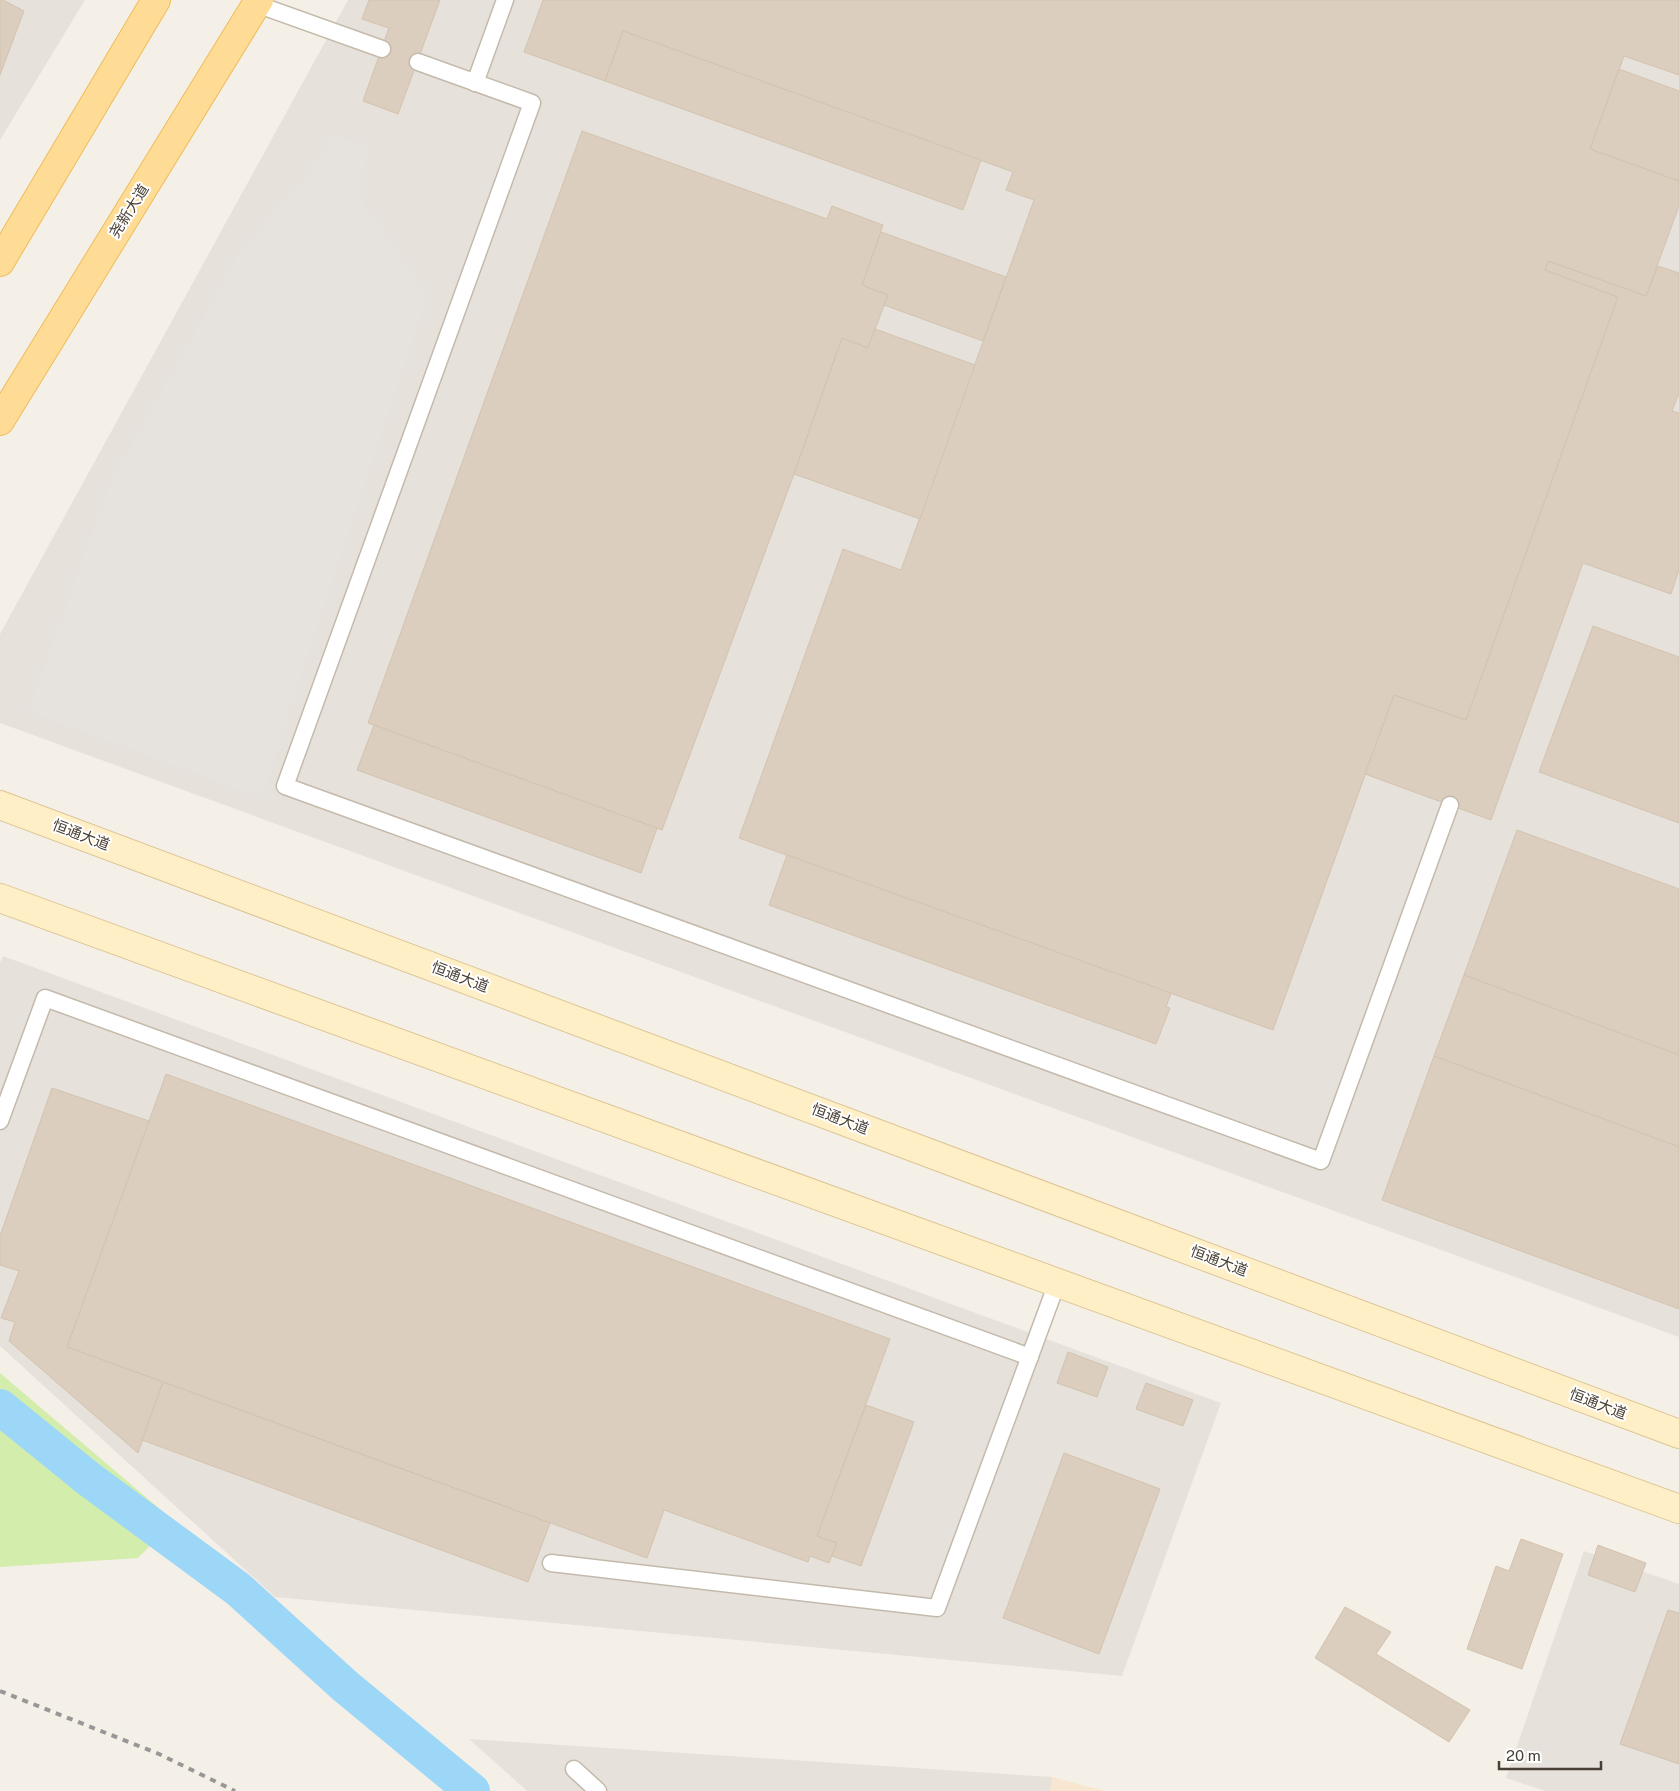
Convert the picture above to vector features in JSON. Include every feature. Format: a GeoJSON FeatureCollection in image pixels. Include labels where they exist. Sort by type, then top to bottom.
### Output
{"type":"FeatureCollection","features":[{"type":"Feature","properties":{"kind":"main road"},"geometry":{"type":"LineString","coordinates":[[0,262],[156,0]]}},
{"type":"Feature","properties":{"kind":"main road","name":"尧新大道"},"geometry":{"type":"LineString","coordinates":[[0,421],[258,2]]}},
{"type":"Feature","properties":{"kind":"main road","name":"恒通大道"},"geometry":{"type":"LineString","coordinates":[[0,805],[1679,1434]]}},
{"type":"Feature","properties":{"kind":"main road"},"geometry":{"type":"LineString","coordinates":[[0,898],[1679,1509]]}},
{"type":"Feature","properties":{"kind":"lane"},"geometry":{"type":"LineString","coordinates":[[475,83],[505,0]]}},
{"type":"Feature","properties":{"kind":"lane"},"geometry":{"type":"LineString","coordinates":[[258,2],[382,49]]}},
{"type":"Feature","properties":{"kind":"lane"},"geometry":{"type":"LineString","coordinates":[[418,62],[532,103],[285,786],[1321,1160],[1450,805]]}},
{"type":"Feature","properties":{"kind":"lane"},"geometry":{"type":"LineString","coordinates":[[0,1121],[45,998],[1030,1357]]}},
{"type":"Feature","properties":{"kind":"lane"},"geometry":{"type":"LineString","coordinates":[[551,1563],[938,1608],[1057,1283]]}},
{"type":"Feature","properties":{"kind":"lane"},"geometry":{"type":"LineString","coordinates":[[574,1769],[598,1791]]}},
{"type":"Feature","properties":{"kind":"shaded area"},"geometry":{"type":"Polygon","coordinates":[[[0,0],[85,0],[0,140],[0,0]]]}},
{"type":"Feature","properties":{"kind":"shaded area"},"geometry":{"type":"Polygon","coordinates":[[[348,0],[1679,0],[1679,1337],[0,723],[0,634],[348,0]]]}},
{"type":"Feature","properties":{"kind":"shaded area"},"geometry":{"type":"Polygon","coordinates":[[[333,136],[369,147],[360,179],[362,202],[427,295],[261,797],[29,711],[110,484],[244,246],[303,183],[333,136]]]}},
{"type":"Feature","properties":{"kind":"shaded area"},"geometry":{"type":"Polygon","coordinates":[[[3,956],[1221,1403],[1122,1676],[275,1597],[0,1346],[0,963],[3,956]]]}},
{"type":"Feature","properties":{"kind":"shaded area"},"geometry":{"type":"Polygon","coordinates":[[[1584,1551],[1679,1584],[1679,1791],[1545,1791],[1506,1778],[1584,1551]]]}},
{"type":"Feature","properties":{"kind":"shaded area"},"geometry":{"type":"Polygon","coordinates":[[[469,1739],[1052,1777],[1050,1791],[527,1791],[469,1739]]]}},
{"type":"Feature","properties":{"kind":"shaded area"},"geometry":{"type":"Polygon","coordinates":[[[1052,1777],[1105,1791],[1048,1791],[1052,1777]]]}},
{"type":"Feature","properties":{"kind":"green space"},"geometry":{"type":"Polygon","coordinates":[[[0,1373],[174,1521],[138,1558],[0,1567],[0,1373]]]}},
{"type":"Feature","properties":{"kind":"building"},"geometry":{"type":"Polygon","coordinates":[[[0,0],[24,11],[0,75],[0,0]]]}},
{"type":"Feature","properties":{"kind":"building"},"geometry":{"type":"Polygon","coordinates":[[[369,0],[440,0],[398,114],[363,101],[389,28],[362,19],[369,0]]]}},
{"type":"Feature","properties":{"kind":"building"},"geometry":{"type":"Polygon","coordinates":[[[543,0],[1679,0],[1679,75],[1624,56],[1590,149],[1679,181],[1679,206],[1646,296],[1548,261],[1545,270],[1618,297],[1466,720],[1394,695],[1273,1030],[739,838],[843,549],[901,570],[1034,200],[1006,190],[1013,172],[623,31],[605,81],[524,52],[543,0]]]}},
{"type":"Feature","properties":{"kind":"building"},"geometry":{"type":"Polygon","coordinates":[[[623,31],[981,160],[963,210],[605,81],[623,31]]]}},
{"type":"Feature","properties":{"kind":"building"},"geometry":{"type":"Polygon","coordinates":[[[1619,69],[1679,91],[1679,181],[1590,149],[1619,69]]]}},
{"type":"Feature","properties":{"kind":"building"},"geometry":{"type":"Polygon","coordinates":[[[582,131],[827,219],[832,206],[883,225],[862,285],[888,295],[868,348],[842,338],[794,474],[662,830],[368,723],[582,131]]]}},
{"type":"Feature","properties":{"kind":"building"},"geometry":{"type":"Polygon","coordinates":[[[881,232],[1006,277],[983,341],[884,305],[888,295],[862,285],[881,232]]]}},
{"type":"Feature","properties":{"kind":"building"},"geometry":{"type":"Polygon","coordinates":[[[1548,261],[1646,296],[1658,266],[1679,273],[1679,393],[1672,411],[1679,413],[1679,570],[1671,594],[1583,563],[1491,820],[1365,774],[1394,695],[1466,720],[1618,297],[1545,270],[1548,261]]]}},
{"type":"Feature","properties":{"kind":"building"},"geometry":{"type":"Polygon","coordinates":[[[875,329],[975,365],[920,519],[794,474],[842,338],[868,348],[875,329]]]}},
{"type":"Feature","properties":{"kind":"building"},"geometry":{"type":"Polygon","coordinates":[[[1593,626],[1679,657],[1679,823],[1539,772],[1593,626]]]}},
{"type":"Feature","properties":{"kind":"building"},"geometry":{"type":"Polygon","coordinates":[[[374,725],[657,828],[641,873],[357,770],[374,725]]]}},
{"type":"Feature","properties":{"kind":"building"},"geometry":{"type":"Polygon","coordinates":[[[1517,830],[1679,889],[1679,1055],[1464,975],[1517,830]]]}},
{"type":"Feature","properties":{"kind":"building"},"geometry":{"type":"Polygon","coordinates":[[[787,855],[1171,993],[1166,1007],[1170,1008],[1156,1044],[769,905],[787,855]]]}},
{"type":"Feature","properties":{"kind":"building"},"geometry":{"type":"Polygon","coordinates":[[[1464,975],[1679,1055],[1679,1147],[1434,1056],[1464,975]]]}},
{"type":"Feature","properties":{"kind":"building"},"geometry":{"type":"Polygon","coordinates":[[[1434,1056],[1679,1147],[1679,1309],[1382,1200],[1434,1056]]]}},
{"type":"Feature","properties":{"kind":"building"},"geometry":{"type":"Polygon","coordinates":[[[166,1074],[890,1339],[817,1536],[837,1543],[829,1563],[810,1556],[808,1562],[664,1510],[647,1558],[67,1347],[166,1074]]]}},
{"type":"Feature","properties":{"kind":"building"},"geometry":{"type":"Polygon","coordinates":[[[52,1088],[149,1121],[67,1347],[163,1382],[138,1453],[9,1341],[15,1322],[1,1318],[19,1271],[0,1265],[0,1236],[52,1088]]]}},
{"type":"Feature","properties":{"kind":"building"},"geometry":{"type":"Polygon","coordinates":[[[1068,1352],[1108,1367],[1097,1397],[1057,1383],[1068,1352]]]}},
{"type":"Feature","properties":{"kind":"building"},"geometry":{"type":"Polygon","coordinates":[[[163,1382],[550,1523],[528,1582],[142,1440],[163,1382]]]}},
{"type":"Feature","properties":{"kind":"building"},"geometry":{"type":"Polygon","coordinates":[[[1146,1383],[1193,1400],[1183,1426],[1136,1409],[1146,1383]]]}},
{"type":"Feature","properties":{"kind":"building"},"geometry":{"type":"Polygon","coordinates":[[[866,1405],[914,1422],[861,1566],[832,1556],[837,1543],[817,1536],[866,1405]]]}},
{"type":"Feature","properties":{"kind":"building"},"geometry":{"type":"Polygon","coordinates":[[[1064,1453],[1160,1489],[1099,1654],[1003,1618],[1064,1453]]]}},
{"type":"Feature","properties":{"kind":"building"},"geometry":{"type":"Polygon","coordinates":[[[1521,1539],[1563,1554],[1522,1669],[1467,1649],[1496,1566],[1509,1571],[1521,1539]]]}},
{"type":"Feature","properties":{"kind":"building"},"geometry":{"type":"Polygon","coordinates":[[[1598,1545],[1646,1563],[1635,1592],[1588,1575],[1598,1545]]]}},
{"type":"Feature","properties":{"kind":"building"},"geometry":{"type":"Polygon","coordinates":[[[1345,1607],[1391,1632],[1376,1654],[1470,1710],[1449,1742],[1315,1658],[1345,1607]]]}},
{"type":"Feature","properties":{"kind":"building"},"geometry":{"type":"Polygon","coordinates":[[[1668,1610],[1679,1613],[1679,1764],[1620,1744],[1668,1610]]]}},
{"type":"Feature","properties":{"kind":"waterway"},"geometry":{"type":"LineString","coordinates":[[0,1407],[90,1480],[238,1589],[345,1686],[472,1791]]}},
{"type":"Feature","properties":{"kind":"railway"},"geometry":{"type":"LineString","coordinates":[[0,1691],[159,1754],[235,1791]]}}]}
